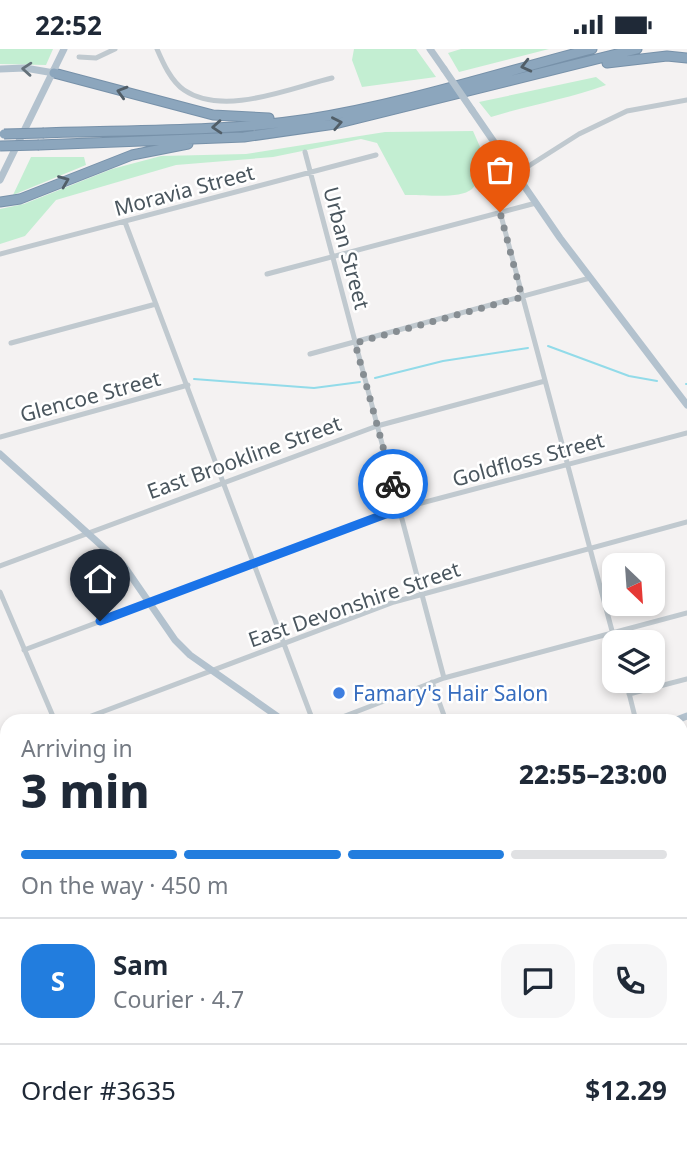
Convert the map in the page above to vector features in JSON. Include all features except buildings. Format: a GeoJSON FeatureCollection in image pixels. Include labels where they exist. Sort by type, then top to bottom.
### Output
{"type":"FeatureCollection","features":[{"type":"Feature","properties":{"kind":"highway"},"geometry":{"type":"LineString","coordinates":[[2,134],[204,128],[310,118],[380,104],[592,49]]}},
{"type":"Feature","properties":{"kind":"highway"},"geometry":{"type":"LineString","coordinates":[[0,202],[20,199],[132,155],[221,138],[335,124],[550,73],[637,49]]}},
{"type":"Feature","properties":{"kind":"highway"},"geometry":{"type":"LineString","coordinates":[[550,73],[627,59],[687,58]]}},
{"type":"Feature","properties":{"kind":"highway"},"geometry":{"type":"LineString","coordinates":[[54,73],[213,115],[310,118]]}},
{"type":"Feature","properties":{"kind":"highway"},"geometry":{"type":"LineString","coordinates":[[0,146],[221,138]]}},
{"type":"Feature","properties":{"kind":"main road"},"geometry":{"type":"LineString","coordinates":[[0,180],[64,49]]}},
{"type":"Feature","properties":{"kind":"main road"},"geometry":{"type":"LineString","coordinates":[[430,49],[590,278],[687,405]]}},
{"type":"Feature","properties":{"kind":"main road"},"geometry":{"type":"LineString","coordinates":[[0,69],[25,68],[54,73]]}},
{"type":"Feature","properties":{"kind":"main road"},"geometry":{"type":"LineString","coordinates":[[0,454],[89,531],[124,566],[175,641],[209,671],[274,714]]}},
{"type":"Feature","properties":{"kind":"street"},"geometry":{"type":"LineString","coordinates":[[79,57],[96,58],[115,49]]}},
{"type":"Feature","properties":{"kind":"street"},"geometry":{"type":"LineString","coordinates":[[157,49],[174,80],[184,90],[222,101],[238,101],[332,78]]}},
{"type":"Feature","properties":{"kind":"street"},"geometry":{"type":"LineString","coordinates":[[516,174],[579,134],[615,116],[627,111],[687,100]]}},
{"type":"Feature","properties":{"kind":"street","name":"Urban Street"},"geometry":{"type":"LineString","coordinates":[[305,152],[444,678]]}},
{"type":"Feature","properties":{"kind":"street","name":"Moravia Street"},"geometry":{"type":"LineString","coordinates":[[0,254],[376,155]]}},
{"type":"Feature","properties":{"kind":"street"},"geometry":{"type":"LineString","coordinates":[[267,274],[536,203]]}},
{"type":"Feature","properties":{"kind":"street"},"geometry":{"type":"LineString","coordinates":[[500,212],[612,630]]}},
{"type":"Feature","properties":{"kind":"street"},"geometry":{"type":"LineString","coordinates":[[125,222],[310,714]]}},
{"type":"Feature","properties":{"kind":"street"},"geometry":{"type":"LineString","coordinates":[[310,354],[590,278]]}},
{"type":"Feature","properties":{"kind":"street"},"geometry":{"type":"LineString","coordinates":[[12,343],[156,304]]}},
{"type":"Feature","properties":{"kind":"street","name":"East Brookline Street"},"geometry":{"type":"LineString","coordinates":[[0,566],[377,426],[545,381]]}},
{"type":"Feature","properties":{"kind":"street","name":"Glencoe Street"},"geometry":{"type":"LineString","coordinates":[[0,437],[188,385]]}},
{"type":"Feature","properties":{"kind":"street","name":"Goldfloss Street"},"geometry":{"type":"LineString","coordinates":[[24,650],[399,509],[687,433]]}},
{"type":"Feature","properties":{"kind":"street","name":"East Devonshire Street"},"geometry":{"type":"LineString","coordinates":[[96,714],[423,594],[687,522]]}},
{"type":"Feature","properties":{"kind":"street"},"geometry":{"type":"LineString","coordinates":[[0,592],[52,714]]}},
{"type":"Feature","properties":{"kind":"street"},"geometry":{"type":"LineString","coordinates":[[624,630],[687,613]]}},
{"type":"Feature","properties":{"kind":"street"},"geometry":{"type":"LineString","coordinates":[[350,714],[444,678],[602,636]]}},
{"type":"Feature","properties":{"kind":"street"},"geometry":{"type":"LineString","coordinates":[[634,714],[629,694],[687,679]]}},
{"type":"Feature","properties":{"kind":"street"},"geometry":{"type":"LineString","coordinates":[[432,682],[443,714]]}},
{"type":"Feature","properties":{"kind":"green space"},"geometry":{"type":"Polygon","coordinates":[[[0,49],[53,49],[46,65],[0,64],[0,49]]]}},
{"type":"Feature","properties":{"kind":"green space"},"geometry":{"type":"Polygon","coordinates":[[[354,49],[416,49],[436,77],[362,87],[352,60],[354,49]]]}},
{"type":"Feature","properties":{"kind":"green space"},"geometry":{"type":"Polygon","coordinates":[[[461,49],[549,49],[459,72],[448,53],[461,49]]]}},
{"type":"Feature","properties":{"kind":"green space"},"geometry":{"type":"Polygon","coordinates":[[[596,77],[606,85],[491,117],[479,102],[596,77]]]}},
{"type":"Feature","properties":{"kind":"green space"},"geometry":{"type":"Polygon","coordinates":[[[473,131],[488,165],[472,189],[458,194],[405,195],[377,143],[361,139],[273,157],[176,165],[56,200],[25,236],[0,244],[0,209],[24,204],[112,169],[161,156],[246,154],[385,132],[473,131]]]}},
{"type":"Feature","properties":{"kind":"green space"},"geometry":{"type":"Polygon","coordinates":[[[31,157],[84,157],[86,165],[13,195],[31,157]]]}},
{"type":"Feature","properties":{"kind":"waterway"},"geometry":{"type":"LineString","coordinates":[[548,346],[629,376],[657,381]]}},
{"type":"Feature","properties":{"kind":"waterway"},"geometry":{"type":"LineString","coordinates":[[375,378],[443,361],[528,348]]}},
{"type":"Feature","properties":{"kind":"waterway"},"geometry":{"type":"LineString","coordinates":[[194,379],[314,388],[360,382]]}},
{"type":"Feature","properties":{"kind":"way so far"},"geometry":{"type":"LineString","coordinates":[[393,484],[355,343],[522,297],[500,212]]}},
{"type":"Feature","properties":{"kind":"place","name":"Famary's Hair Salon"},"geometry":{"type":"Point","coordinates":[339,693]}},
{"type":"Feature","properties":{"kind":"route"},"geometry":{"type":"LineString","coordinates":[[100,621],[399,509],[393,484]]}}]}
